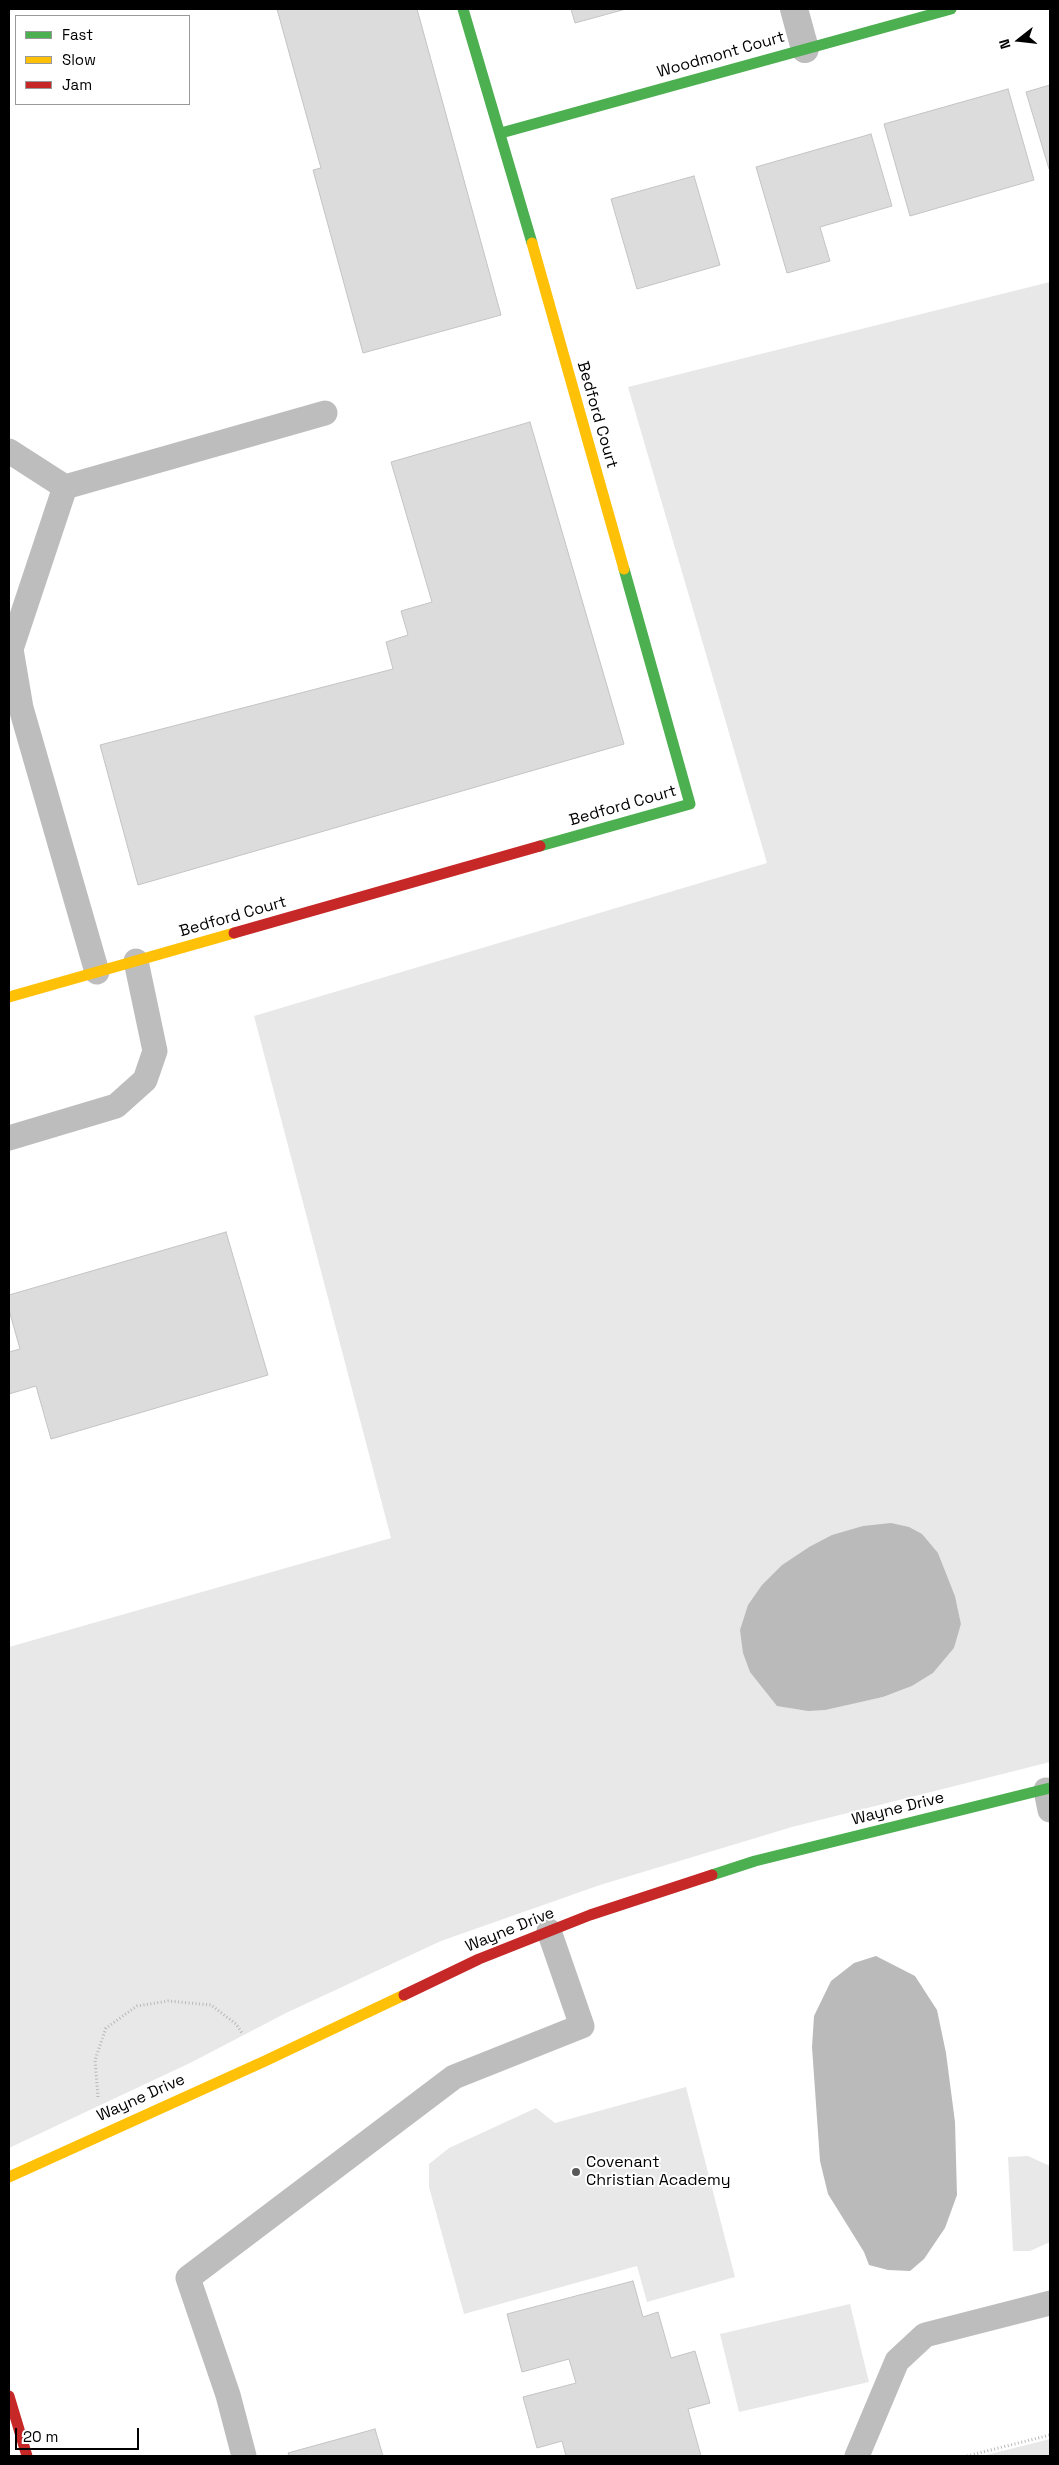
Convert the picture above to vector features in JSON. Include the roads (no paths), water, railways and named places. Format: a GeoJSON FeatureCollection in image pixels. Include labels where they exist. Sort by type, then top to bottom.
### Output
{"type":"FeatureCollection","features":[{"type":"Feature","properties":{"kind":"street"},"geometry":{"type":"LineString","coordinates":[[463,9],[500,133]]}},
{"type":"Feature","properties":{"kind":"street"},"geometry":{"type":"LineString","coordinates":[[794,9],[805,49]]}},
{"type":"Feature","properties":{"kind":"street","name":"Woodmont Court"},"geometry":{"type":"LineString","coordinates":[[500,133],[951,9]]}},
{"type":"Feature","properties":{"kind":"street","name":"Bedford Court"},"geometry":{"type":"LineString","coordinates":[[9,997],[690,804],[500,133]]}},
{"type":"Feature","properties":{"kind":"street","name":"Wayne Drive"},"geometry":{"type":"LineString","coordinates":[[9,2177],[104,2132],[265,2061],[479,1959],[590,1915],[755,1861],[1049,1796]]}},
{"type":"Feature","properties":{"kind":"street"},"geometry":{"type":"LineString","coordinates":[[9,2396],[27,2456]]}},
{"type":"Feature","properties":{"kind":"lane"},"geometry":{"type":"LineString","coordinates":[[9,451],[65,487],[325,413]]}},
{"type":"Feature","properties":{"kind":"lane"},"geometry":{"type":"LineString","coordinates":[[65,487],[10,648],[21,708],[97,972]]}},
{"type":"Feature","properties":{"kind":"lane"},"geometry":{"type":"LineString","coordinates":[[9,1138],[116,1106],[145,1080],[155,1051],[136,961]]}},
{"type":"Feature","properties":{"kind":"lane"},"geometry":{"type":"LineString","coordinates":[[244,2456],[228,2395],[188,2278],[454,2077],[582,2026],[549,1931]]}},
{"type":"Feature","properties":{"kind":"lane"},"geometry":{"type":"LineString","coordinates":[[857,2456],[897,2361],[925,2335],[1050,2303]]}},
{"type":"Feature","properties":{"kind":"place","name":"Covenant Christian Academy"},"geometry":{"type":"Point","coordinates":[576,2172]}}]}
